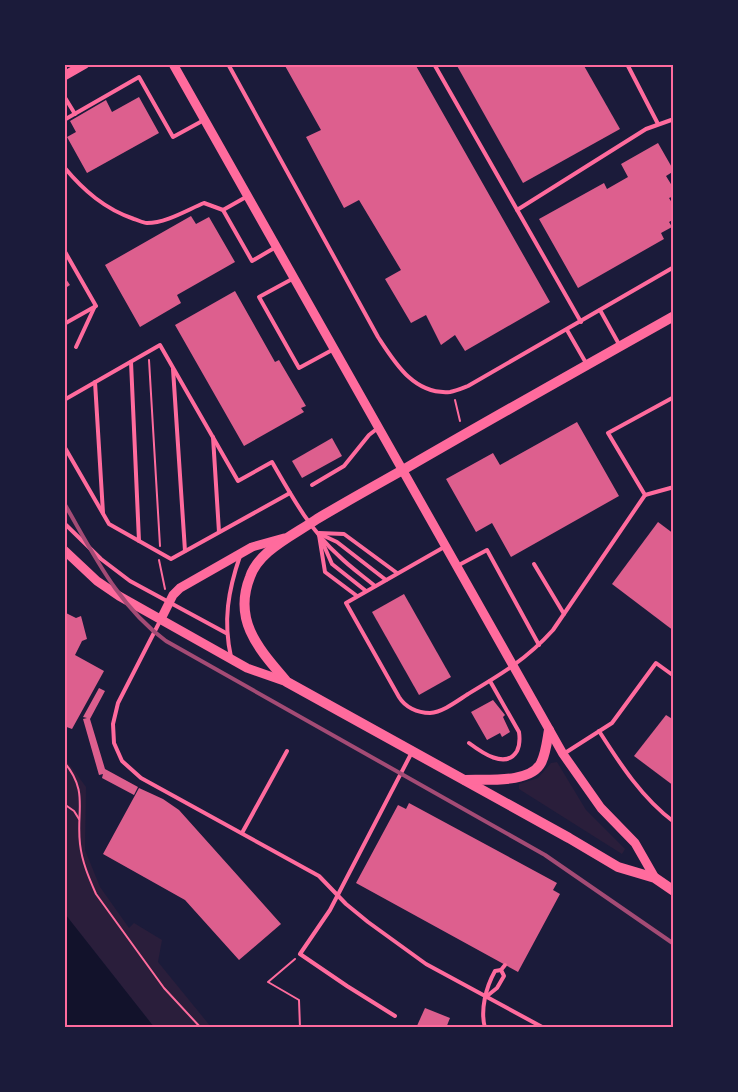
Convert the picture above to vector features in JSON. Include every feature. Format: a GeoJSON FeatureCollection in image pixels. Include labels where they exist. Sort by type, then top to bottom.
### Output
{"type":"FeatureCollection","features":[{"type":"Feature","properties":{"kind":"main road"},"geometry":{"type":"LineString","coordinates":[[674,316],[289,536],[269,551],[255,567],[250,577],[245,601],[250,634],[287,682],[618,867],[655,878],[674,891]]}},
{"type":"Feature","properties":{"kind":"main road"},"geometry":{"type":"LineString","coordinates":[[465,780],[510,778],[530,774],[541,763],[549,730]]}},
{"type":"Feature","properties":{"kind":"street"},"geometry":{"type":"LineString","coordinates":[[64,76],[85,64]]}},
{"type":"Feature","properties":{"kind":"street"},"geometry":{"type":"LineString","coordinates":[[173,64],[563,754],[590,794],[635,843],[655,878]]}},
{"type":"Feature","properties":{"kind":"street"},"geometry":{"type":"LineString","coordinates":[[161,619],[169,602],[180,588],[241,552],[289,536]]}},
{"type":"Feature","properties":{"kind":"street"},"geometry":{"type":"LineString","coordinates":[[64,550],[103,586],[247,668],[287,682]]}},
{"type":"Feature","properties":{"kind":"lane"},"geometry":{"type":"LineString","coordinates":[[228,64],[378,337],[399,369],[415,383],[436,391],[452,391],[468,387],[674,267]]}},
{"type":"Feature","properties":{"kind":"lane"},"geometry":{"type":"LineString","coordinates":[[434,64],[581,322]]}},
{"type":"Feature","properties":{"kind":"lane"},"geometry":{"type":"LineString","coordinates":[[627,64],[658,124]]}},
{"type":"Feature","properties":{"kind":"lane"},"geometry":{"type":"LineString","coordinates":[[64,120],[139,77],[173,137],[204,120]]}},
{"type":"Feature","properties":{"kind":"lane"},"geometry":{"type":"LineString","coordinates":[[64,96],[75,114]]}},
{"type":"Feature","properties":{"kind":"lane"},"geometry":{"type":"LineString","coordinates":[[517,210],[645,129],[674,118]]}},
{"type":"Feature","properties":{"kind":"lane"},"geometry":{"type":"LineString","coordinates":[[64,167],[97,201],[126,216],[146,223],[162,220],[204,203],[223,210],[252,261],[276,247]]}},
{"type":"Feature","properties":{"kind":"lane"},"geometry":{"type":"LineString","coordinates":[[223,210],[248,196]]}},
{"type":"Feature","properties":{"kind":"lane"},"geometry":{"type":"LineString","coordinates":[[64,250],[96,306]]}},
{"type":"Feature","properties":{"kind":"lane"},"geometry":{"type":"LineString","coordinates":[[294,278],[259,297],[293,358],[299,368],[334,349]]}},
{"type":"Feature","properties":{"kind":"lane"},"geometry":{"type":"LineString","coordinates":[[64,324],[96,306]]}},
{"type":"Feature","properties":{"kind":"lane"},"geometry":{"type":"LineString","coordinates":[[76,347],[96,306]]}},
{"type":"Feature","properties":{"kind":"lane"},"geometry":{"type":"LineString","coordinates":[[600,310],[621,346]]}},
{"type":"Feature","properties":{"kind":"lane"},"geometry":{"type":"LineString","coordinates":[[567,330],[587,365]]}},
{"type":"Feature","properties":{"kind":"lane"},"geometry":{"type":"LineString","coordinates":[[64,400],[160,345],[238,481],[272,462],[310,524],[339,556],[375,586]]}},
{"type":"Feature","properties":{"kind":"lane"},"geometry":{"type":"LineString","coordinates":[[131,362],[139,541]]}},
{"type":"Feature","properties":{"kind":"lane"},"geometry":{"type":"LineString","coordinates":[[173,368],[185,551]]}},
{"type":"Feature","properties":{"kind":"lane"},"geometry":{"type":"LineString","coordinates":[[95,382],[104,514]]}},
{"type":"Feature","properties":{"kind":"lane"},"geometry":{"type":"LineString","coordinates":[[645,495],[608,433],[674,397]]}},
{"type":"Feature","properties":{"kind":"lane"},"geometry":{"type":"LineString","coordinates":[[312,485],[344,466],[369,435],[379,428]]}},
{"type":"Feature","properties":{"kind":"lane"},"geometry":{"type":"LineString","coordinates":[[213,436],[219,532]]}},
{"type":"Feature","properties":{"kind":"lane"},"geometry":{"type":"LineString","coordinates":[[64,446],[109,524],[171,559],[290,493]]}},
{"type":"Feature","properties":{"kind":"lane"},"geometry":{"type":"LineString","coordinates":[[446,546],[346,603],[403,704],[416,711],[431,713],[447,707],[514,667],[539,645],[564,614],[645,495],[674,487]]}},
{"type":"Feature","properties":{"kind":"lane"},"geometry":{"type":"LineString","coordinates":[[64,523],[110,567],[130,581],[226,633]]}},
{"type":"Feature","properties":{"kind":"lane"},"geometry":{"type":"LineString","coordinates":[[318,533],[344,534],[397,573]]}},
{"type":"Feature","properties":{"kind":"lane"},"geometry":{"type":"LineString","coordinates":[[318,533],[337,542],[386,580]]}},
{"type":"Feature","properties":{"kind":"lane"},"geometry":{"type":"LineString","coordinates":[[318,533],[332,564],[366,591]]}},
{"type":"Feature","properties":{"kind":"lane"},"geometry":{"type":"LineString","coordinates":[[318,533],[325,572],[357,596]]}},
{"type":"Feature","properties":{"kind":"lane"},"geometry":{"type":"LineString","coordinates":[[457,566],[487,550],[539,645]]}},
{"type":"Feature","properties":{"kind":"lane"},"geometry":{"type":"LineString","coordinates":[[231,659],[226,633],[229,591],[241,552]]}},
{"type":"Feature","properties":{"kind":"lane"},"geometry":{"type":"LineString","coordinates":[[534,564],[564,614]]}},
{"type":"Feature","properties":{"kind":"lane"},"geometry":{"type":"LineString","coordinates":[[161,619],[118,704],[113,724],[114,743],[122,761],[141,778],[319,876],[368,922],[426,964],[544,1028]]}},
{"type":"Feature","properties":{"kind":"lane"},"geometry":{"type":"LineString","coordinates":[[563,754],[612,723],[656,663],[674,676]]}},
{"type":"Feature","properties":{"kind":"lane"},"geometry":{"type":"LineString","coordinates":[[469,743],[501,759],[508,759],[518,748],[519,732],[490,681]]}},
{"type":"Feature","properties":{"kind":"lane"},"geometry":{"type":"LineString","coordinates":[[599,731],[633,782],[664,815],[674,822]]}},
{"type":"Feature","properties":{"kind":"lane"},"geometry":{"type":"LineString","coordinates":[[242,833],[287,751]]}},
{"type":"Feature","properties":{"kind":"lane"},"geometry":{"type":"LineString","coordinates":[[395,1016],[300,954],[330,910],[412,752]]}},
{"type":"Feature","properties":{"kind":"lane"},"geometry":{"type":"LineString","coordinates":[[485,1028],[483,1020],[489,983],[495,971],[501,970],[505,964]]}},
{"type":"Feature","properties":{"kind":"lane"},"geometry":{"type":"LineString","coordinates":[[487,997],[497,988],[504,976],[501,970]]}},
{"type":"Feature","properties":{"kind":"lane"},"geometry":{"type":"LineString","coordinates":[[532,1028],[535,1023]]}},
{"type":"Feature","properties":{"kind":"path"},"geometry":{"type":"LineString","coordinates":[[148,352],[160,546]]}},
{"type":"Feature","properties":{"kind":"path"},"geometry":{"type":"LineString","coordinates":[[452,391],[460,421]]}},
{"type":"Feature","properties":{"kind":"path"},"geometry":{"type":"LineString","coordinates":[[159,560],[165,589]]}},
{"type":"Feature","properties":{"kind":"path"},"geometry":{"type":"LineString","coordinates":[[64,762],[76,777],[80,792],[80,847],[88,878],[96,894],[164,988],[201,1028]]}},
{"type":"Feature","properties":{"kind":"path"},"geometry":{"type":"LineString","coordinates":[[64,804],[74,811],[79,819]]}},
{"type":"Feature","properties":{"kind":"path"},"geometry":{"type":"LineString","coordinates":[[300,954],[268,982],[299,1000],[300,1028]]}},
{"type":"Feature","properties":{"kind":"shaded area"},"geometry":{"type":"Polygon","coordinates":[[[64,757],[86,787],[85,850],[100,887],[129,928],[134,923],[162,940],[158,962],[211,1027],[154,1027],[65,914],[64,757]]]}},
{"type":"Feature","properties":{"kind":"shaded area"},"geometry":{"type":"Polygon","coordinates":[[[557,762],[586,810],[625,849],[622,854],[519,789],[519,784],[538,778],[551,763],[557,762]]]}},
{"type":"Feature","properties":{"kind":"shaded area"},"geometry":{"type":"Polygon","coordinates":[[[65,914],[154,1027],[65,1027],[65,914]]]}},
{"type":"Feature","properties":{"kind":"building"},"geometry":{"type":"Polygon","coordinates":[[[284,64],[415,64],[550,302],[465,351],[455,335],[441,345],[426,315],[411,323],[385,279],[401,270],[359,200],[344,208],[306,137],[321,130],[284,64]]]}},
{"type":"Feature","properties":{"kind":"building"},"geometry":{"type":"Polygon","coordinates":[[[456,64],[583,64],[620,129],[523,183],[456,64]]]}},
{"type":"Feature","properties":{"kind":"building"},"geometry":{"type":"Polygon","coordinates":[[[139,97],[159,133],[87,173],[67,137],[76,132],[70,121],[106,100],[112,112],[139,97]]]}},
{"type":"Feature","properties":{"kind":"building"},"geometry":{"type":"Polygon","coordinates":[[[658,143],[674,171],[666,176],[674,189],[674,196],[669,198],[674,206],[674,219],[669,222],[672,227],[661,233],[664,239],[578,288],[539,219],[604,183],[607,189],[628,177],[621,164],[658,143]]]}},
{"type":"Feature","properties":{"kind":"building"},"geometry":{"type":"Polygon","coordinates":[[[191,216],[196,224],[209,217],[235,262],[177,295],[181,303],[140,327],[105,265],[191,216]]]}},
{"type":"Feature","properties":{"kind":"building"},"geometry":{"type":"Polygon","coordinates":[[[64,276],[70,285],[64,289],[64,276]]]}},
{"type":"Feature","properties":{"kind":"building"},"geometry":{"type":"Polygon","coordinates":[[[235,291],[275,362],[279,360],[306,406],[301,408],[304,412],[244,446],[175,325],[235,291]]]}},
{"type":"Feature","properties":{"kind":"building"},"geometry":{"type":"Polygon","coordinates":[[[577,422],[619,496],[511,557],[492,523],[476,532],[446,479],[493,453],[500,465],[577,422]]]}},
{"type":"Feature","properties":{"kind":"building"},"geometry":{"type":"Polygon","coordinates":[[[332,438],[342,456],[302,478],[292,461],[332,438]]]}},
{"type":"Feature","properties":{"kind":"building"},"geometry":{"type":"Polygon","coordinates":[[[658,522],[674,534],[674,631],[612,584],[658,522]]]}},
{"type":"Feature","properties":{"kind":"building"},"geometry":{"type":"Polygon","coordinates":[[[404,594],[451,677],[419,695],[372,612],[404,594]]]}},
{"type":"Feature","properties":{"kind":"building"},"geometry":{"type":"Polygon","coordinates":[[[64,612],[76,618],[81,616],[87,639],[82,641],[75,655],[104,671],[72,729],[64,726],[64,612]]]}},
{"type":"Feature","properties":{"kind":"building"},"geometry":{"type":"Polygon","coordinates":[[[99,688],[105,691],[90,719],[105,769],[138,787],[134,795],[102,778],[103,774],[99,775],[83,719],[87,718],[83,717],[99,688]]]}},
{"type":"Feature","properties":{"kind":"building"},"geometry":{"type":"Polygon","coordinates":[[[493,700],[505,715],[503,717],[510,732],[502,737],[500,733],[487,740],[471,712],[493,700]]]}},
{"type":"Feature","properties":{"kind":"building"},"geometry":{"type":"Polygon","coordinates":[[[666,715],[674,720],[674,786],[634,756],[666,715]]]}},
{"type":"Feature","properties":{"kind":"building"},"geometry":{"type":"Polygon","coordinates":[[[139,788],[163,799],[179,810],[281,924],[239,960],[185,900],[103,854],[139,788]]]}},
{"type":"Feature","properties":{"kind":"building"},"geometry":{"type":"Polygon","coordinates":[[[409,803],[557,883],[553,890],[560,894],[518,972],[356,883],[398,805],[406,809],[409,803]]]}},
{"type":"Feature","properties":{"kind":"building"},"geometry":{"type":"Polygon","coordinates":[[[425,1008],[450,1018],[446,1028],[416,1028],[425,1008]]]}},
{"type":"Feature","properties":{"kind":"railway"},"geometry":{"type":"LineString","coordinates":[[64,503],[120,595],[134,612],[166,641],[545,855],[674,944]]}}]}
